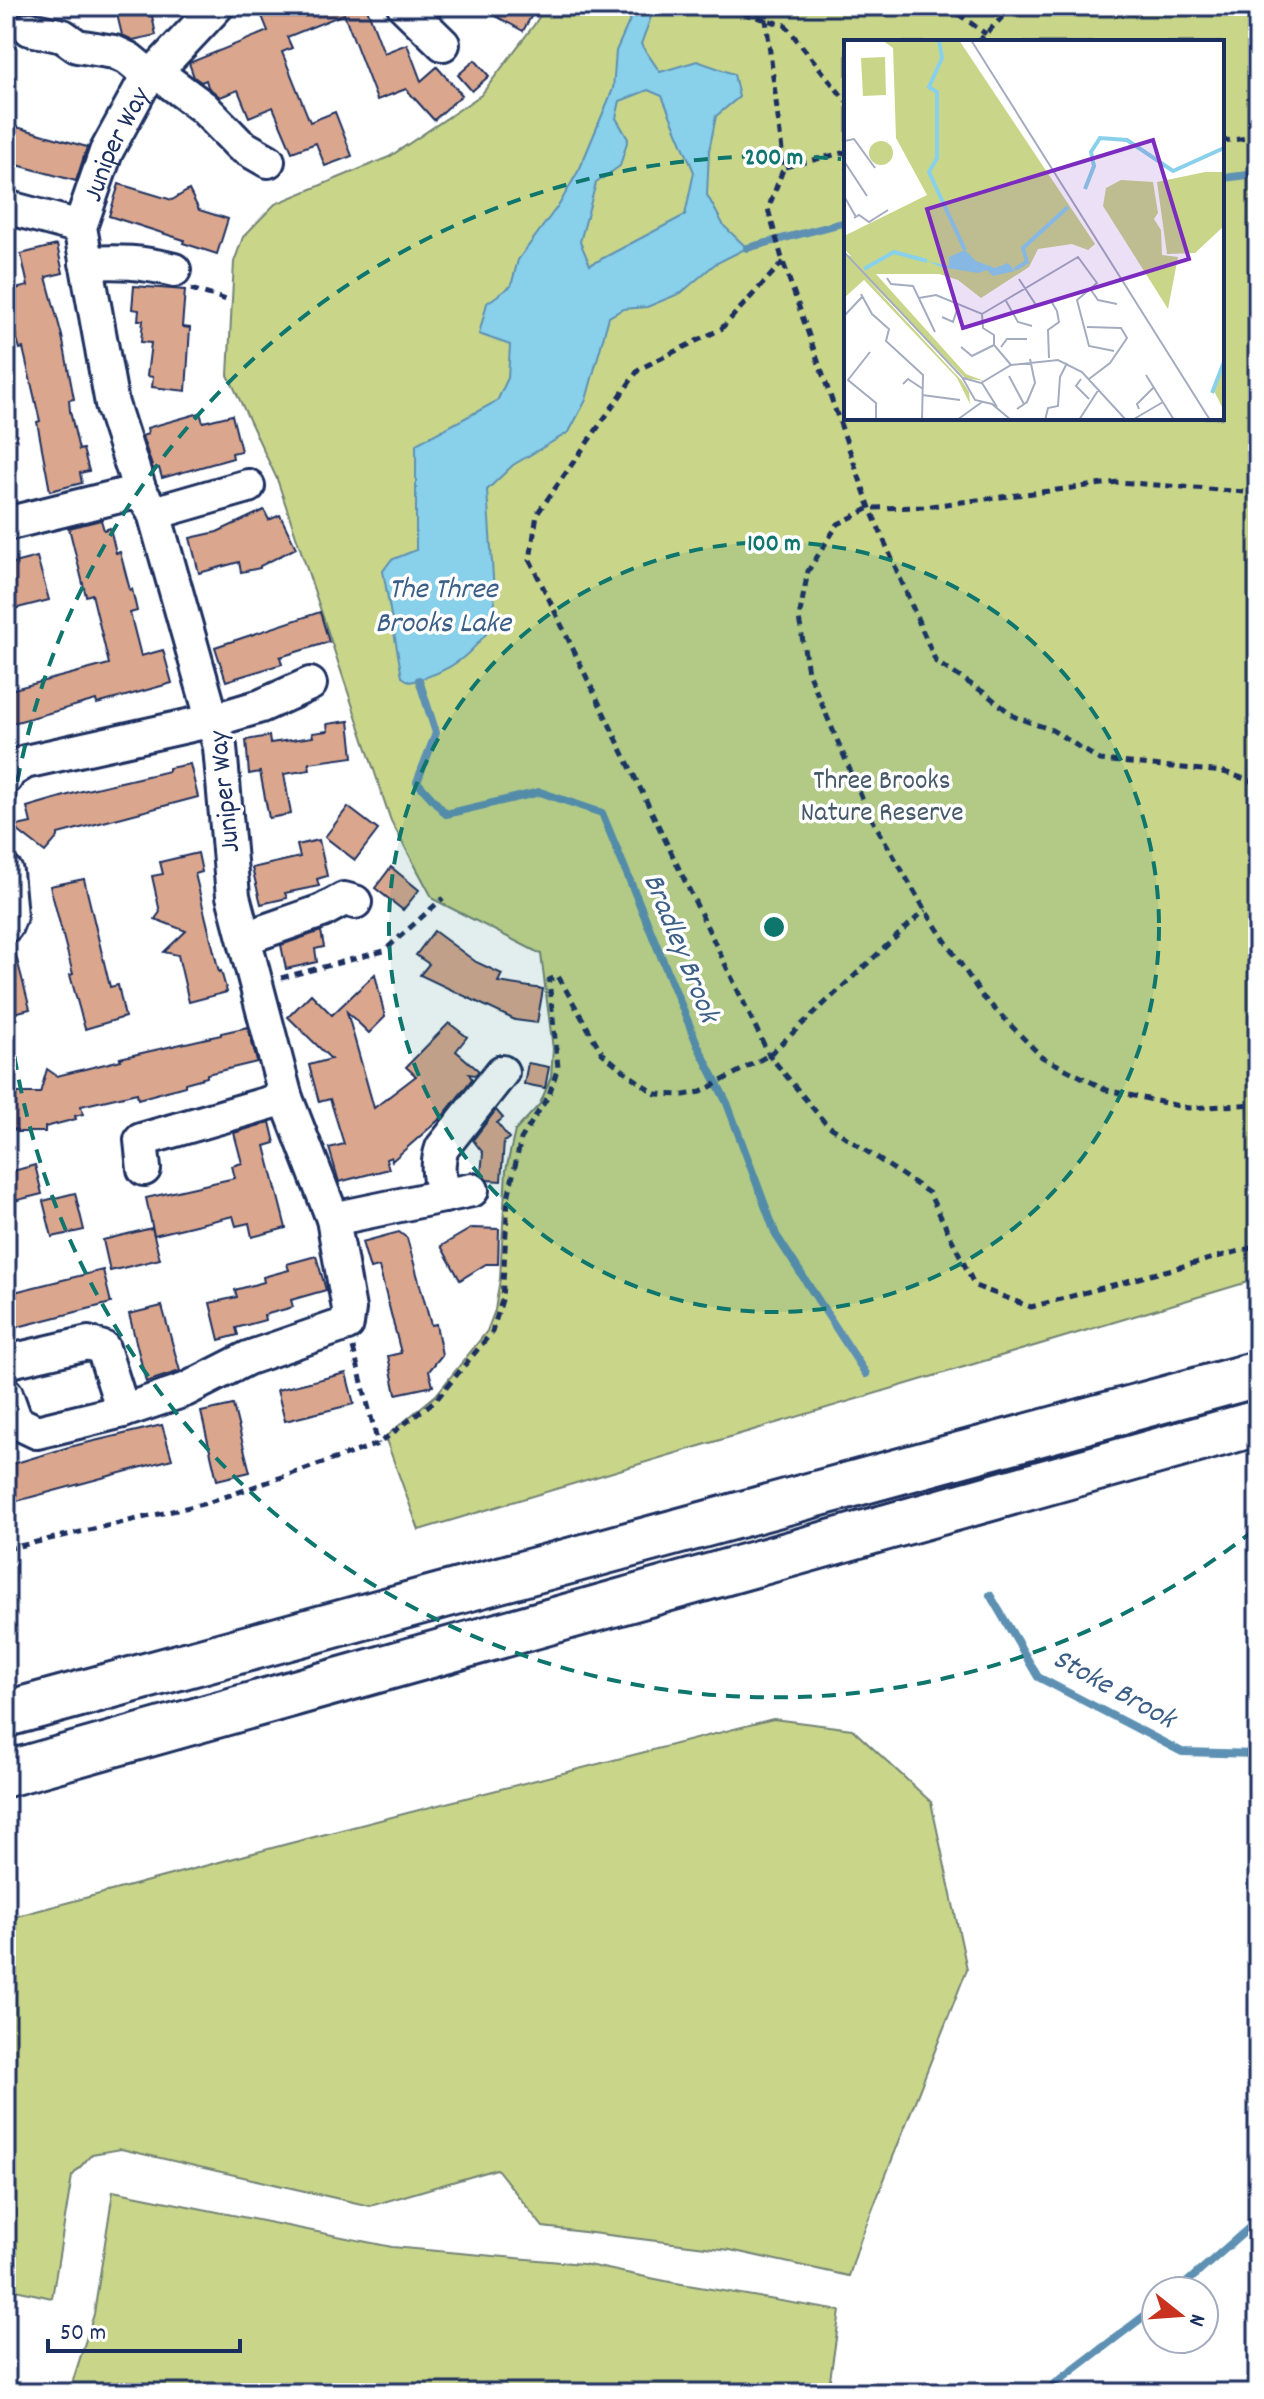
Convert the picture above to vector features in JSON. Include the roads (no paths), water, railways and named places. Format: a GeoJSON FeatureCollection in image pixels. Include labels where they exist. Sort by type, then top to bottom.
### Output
{"type":"FeatureCollection","features":[{"type":"Feature","properties":{"kind":"highway"},"geometry":{"type":"LineString","coordinates":[[6,1714],[1258,1374]]}},
{"type":"Feature","properties":{"kind":"highway"},"geometry":{"type":"LineString","coordinates":[[6,1774],[1258,1423]]}},
{"type":"Feature","properties":{"kind":"street","name":"Juniper Way"},"geometry":{"type":"LineString","coordinates":[[123,1411],[185,1390],[248,1358],[347,1324],[349,1309],[333,1219],[286,1098],[233,896],[220,747],[214,720],[147,502],[112,404],[80,227],[106,152],[142,86],[215,6]]}},
{"type":"Feature","properties":{"kind":"street"},"geometry":{"type":"LineString","coordinates":[[404,6],[443,44]]}},
{"type":"Feature","properties":{"kind":"street"},"geometry":{"type":"LineString","coordinates":[[30,29],[63,36],[77,46],[114,52],[129,59],[203,107],[240,145],[268,161]]}},
{"type":"Feature","properties":{"kind":"street"},"geometry":{"type":"LineString","coordinates":[[6,207],[80,227]]}},
{"type":"Feature","properties":{"kind":"street"},"geometry":{"type":"LineString","coordinates":[[86,263],[122,260],[174,270]]}},
{"type":"Feature","properties":{"kind":"street"},"geometry":{"type":"LineString","coordinates":[[6,524],[248,486]]}},
{"type":"Feature","properties":{"kind":"street"},"geometry":{"type":"LineString","coordinates":[[6,778],[9,772],[25,762],[214,720],[261,706],[310,684]]}},
{"type":"Feature","properties":{"kind":"street"},"geometry":{"type":"LineString","coordinates":[[6,872],[10,916],[6,926]]}},
{"type":"Feature","properties":{"kind":"street"},"geometry":{"type":"LineString","coordinates":[[245,938],[322,911],[344,899],[355,902]]}},
{"type":"Feature","properties":{"kind":"street"},"geometry":{"type":"LineString","coordinates":[[333,1219],[458,1193],[439,1179],[438,1161],[442,1148],[502,1072]]}},
{"type":"Feature","properties":{"kind":"street"},"geometry":{"type":"LineString","coordinates":[[144,1169],[141,1140],[286,1098]]}},
{"type":"Feature","properties":{"kind":"street"},"geometry":{"type":"LineString","coordinates":[[6,1362],[88,1343],[103,1348],[123,1411],[37,1432],[13,1432],[16,1422],[6,1394]]}},
{"type":"Feature","properties":{"kind":"water","name":"The Three Brooks Lake"},"geometry":{"type":"Polygon","coordinates":[[[636,6],[655,6],[641,44],[660,72],[697,61],[734,74],[739,97],[716,116],[709,151],[707,195],[724,226],[747,248],[715,264],[681,293],[647,307],[623,309],[609,317],[586,400],[569,432],[513,465],[487,490],[496,621],[469,653],[438,673],[410,682],[402,677],[383,571],[391,560],[416,550],[416,444],[497,401],[508,378],[510,345],[479,334],[487,303],[511,286],[518,260],[560,203],[580,168],[613,89],[616,51],[636,6]],[[648,90],[620,101],[616,118],[628,139],[620,166],[596,183],[580,242],[590,265],[685,215],[694,172],[662,96],[648,90]]]}},
{"type":"Feature","properties":{"kind":"waterway"},"geometry":{"type":"LineString","coordinates":[[1224,178],[1258,174]]}},
{"type":"Feature","properties":{"kind":"waterway"},"geometry":{"type":"LineString","coordinates":[[747,248],[844,223]]}},
{"type":"Feature","properties":{"kind":"waterway","name":"Bradley Brook"},"geometry":{"type":"LineString","coordinates":[[419,680],[436,733],[417,782],[446,814],[540,792],[602,813],[698,1046],[727,1103],[776,1235],[866,1374]]}},
{"type":"Feature","properties":{"kind":"waterway","name":"Stoke Brook"},"geometry":{"type":"LineString","coordinates":[[990,1595],[1038,1677],[1182,1752],[1258,1754]]}},
{"type":"Feature","properties":{"kind":"waterway","name":"Stoke Brook"},"geometry":{"type":"LineString","coordinates":[[1195,2275],[1258,2220]]}},
{"type":"Feature","properties":{"kind":"waterway","name":"Stoke Brook"},"geometry":{"type":"LineString","coordinates":[[1043,2393],[1140,2319]]}},
{"type":"Feature","properties":{"kind":"park label","name":"Three Brooks Nature Reserve"},"geometry":{"type":"Point","coordinates":[882,794]}}]}
